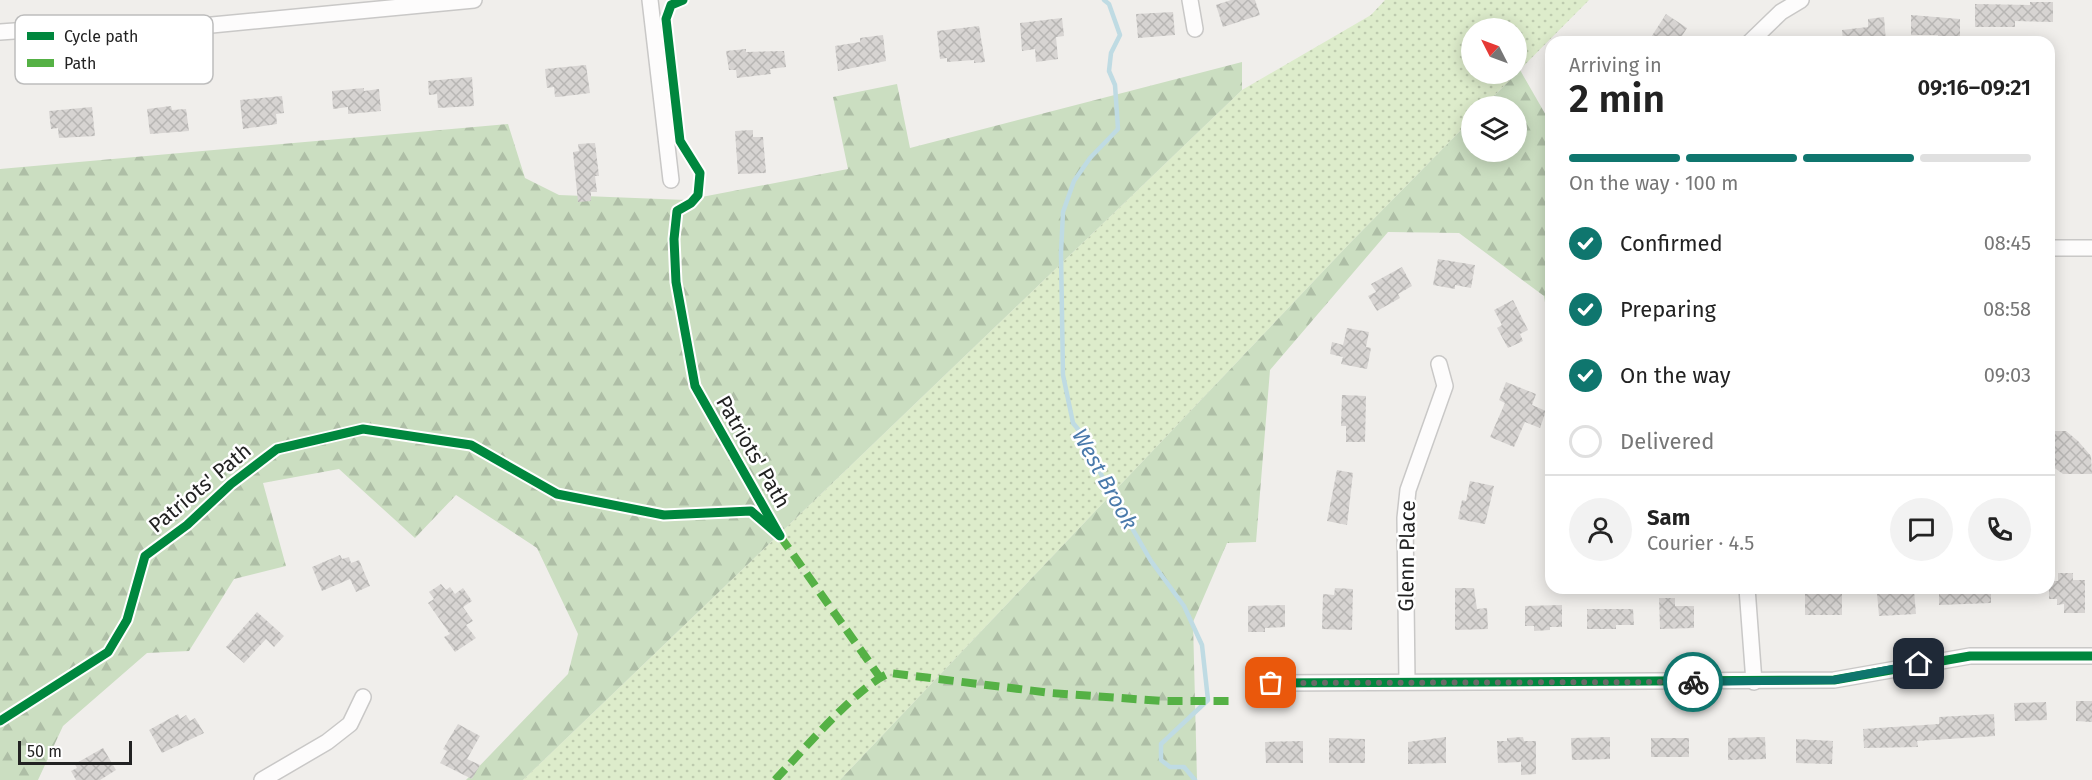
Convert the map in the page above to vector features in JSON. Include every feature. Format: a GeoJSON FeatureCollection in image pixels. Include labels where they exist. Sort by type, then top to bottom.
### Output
{"type":"FeatureCollection","features":[{"type":"Feature","properties":{"kind":"street"},"geometry":{"type":"LineString","coordinates":[[213,25],[474,0]]}},
{"type":"Feature","properties":{"kind":"street"},"geometry":{"type":"LineString","coordinates":[[650,0],[671,180]]}},
{"type":"Feature","properties":{"kind":"street"},"geometry":{"type":"LineString","coordinates":[[1190,0],[1195,28]]}},
{"type":"Feature","properties":{"kind":"street"},"geometry":{"type":"LineString","coordinates":[[1756,36],[1781,12],[1801,0]]}},
{"type":"Feature","properties":{"kind":"street"},"geometry":{"type":"LineString","coordinates":[[0,32],[15,31]]}},
{"type":"Feature","properties":{"kind":"street"},"geometry":{"type":"LineString","coordinates":[[2055,248],[2092,248]]}},
{"type":"Feature","properties":{"kind":"street","name":"Glenn Place"},"geometry":{"type":"LineString","coordinates":[[1407,682],[1405,518],[1408,490],[1445,386],[1439,364]]}},
{"type":"Feature","properties":{"kind":"street"},"geometry":{"type":"LineString","coordinates":[[1747,594],[1754,682]]}},
{"type":"Feature","properties":{"kind":"street"},"geometry":{"type":"LineString","coordinates":[[1271,683],[1834,680],[1971,656],[2092,656]]}},
{"type":"Feature","properties":{"kind":"street"},"geometry":{"type":"LineString","coordinates":[[262,780],[327,742],[350,724],[363,698]]}},
{"type":"Feature","properties":{"kind":"green space"},"geometry":{"type":"Polygon","coordinates":[[[1385,0],[1589,0],[1553,36],[1545,36],[1545,45],[1527,63],[1527,18],[1461,18],[1461,84],[1506,84],[1494,96],[1461,96],[1461,130],[1350,243],[840,780],[523,780],[1242,90],[1371,15],[1385,0]]]}},
{"type":"Feature","properties":{"kind":"green space"},"geometry":{"type":"Polygon","coordinates":[[[1242,62],[1242,90],[523,780],[466,780],[568,674],[578,634],[537,548],[456,495],[415,538],[339,469],[263,483],[286,566],[234,579],[189,651],[147,653],[63,726],[38,780],[0,780],[0,169],[508,124],[525,178],[559,195],[686,200],[848,169],[833,97],[897,84],[910,148],[1242,62]]]}},
{"type":"Feature","properties":{"kind":"green space"},"geometry":{"type":"Polygon","coordinates":[[[1527,82],[1545,114],[1545,303],[1544,296],[1459,233],[1388,232],[1270,370],[1256,542],[1227,543],[1193,622],[1197,780],[840,780],[1350,243],[1461,130],[1461,162],[1527,162],[1527,96],[1494,96],[1506,84],[1527,82]]]}},
{"type":"Feature","properties":{"kind":"building"},"geometry":{"type":"Polygon","coordinates":[[[1231,0],[1255,0],[1260,15],[1223,27],[1216,5],[1231,0]]]}},
{"type":"Feature","properties":{"kind":"building"},"geometry":{"type":"Polygon","coordinates":[[[2030,2],[2053,2],[2053,22],[2015,21],[2015,27],[1975,27],[1975,4],[2030,5],[2030,2]]]}},
{"type":"Feature","properties":{"kind":"building"},"geometry":{"type":"Polygon","coordinates":[[[1173,12],[1175,35],[1138,38],[1136,14],[1173,12]]]}},
{"type":"Feature","properties":{"kind":"building"},"geometry":{"type":"Polygon","coordinates":[[[1666,14],[1687,28],[1682,36],[1652,36],[1666,14]]]}},
{"type":"Feature","properties":{"kind":"building"},"geometry":{"type":"Polygon","coordinates":[[[1911,15],[1960,19],[1960,36],[1911,35],[1911,15]]]}},
{"type":"Feature","properties":{"kind":"building"},"geometry":{"type":"Polygon","coordinates":[[[1884,17],[1886,36],[1842,36],[1842,30],[1868,27],[1868,19],[1884,17]]]}},
{"type":"Feature","properties":{"kind":"building"},"geometry":{"type":"Polygon","coordinates":[[[1062,18],[1064,36],[1056,37],[1058,59],[1036,62],[1035,49],[1022,51],[1020,23],[1062,18]]]}},
{"type":"Feature","properties":{"kind":"building"},"geometry":{"type":"Polygon","coordinates":[[[979,26],[985,62],[974,63],[974,60],[947,62],[947,58],[940,59],[937,31],[979,26]]]}},
{"type":"Feature","properties":{"kind":"building"},"geometry":{"type":"Polygon","coordinates":[[[883,35],[886,61],[838,71],[835,46],[860,42],[860,38],[883,35]]]}},
{"type":"Feature","properties":{"kind":"building"},"geometry":{"type":"Polygon","coordinates":[[[746,49],[746,52],[784,51],[786,67],[770,69],[771,74],[737,78],[736,70],[729,70],[726,51],[746,49]]]}},
{"type":"Feature","properties":{"kind":"building"},"geometry":{"type":"Polygon","coordinates":[[[586,65],[590,93],[555,97],[554,87],[547,88],[545,69],[586,65]]]}},
{"type":"Feature","properties":{"kind":"building"},"geometry":{"type":"Polygon","coordinates":[[[472,77],[474,106],[438,108],[437,94],[429,95],[428,81],[472,77]]]}},
{"type":"Feature","properties":{"kind":"building"},"geometry":{"type":"Polygon","coordinates":[[[364,88],[364,91],[379,89],[381,111],[348,114],[348,107],[333,109],[332,91],[364,88]]]}},
{"type":"Feature","properties":{"kind":"building"},"geometry":{"type":"Polygon","coordinates":[[[282,96],[284,113],[276,114],[277,124],[243,129],[240,100],[282,96]]]}},
{"type":"Feature","properties":{"kind":"building"},"geometry":{"type":"Polygon","coordinates":[[[171,106],[172,110],[186,109],[189,131],[150,134],[147,109],[171,106]]]}},
{"type":"Feature","properties":{"kind":"building"},"geometry":{"type":"Polygon","coordinates":[[[92,107],[95,136],[59,138],[58,128],[51,129],[49,111],[92,107]]]}},
{"type":"Feature","properties":{"kind":"building"},"geometry":{"type":"Polygon","coordinates":[[[753,130],[753,137],[763,137],[766,173],[738,174],[735,131],[753,130]]]}},
{"type":"Feature","properties":{"kind":"building"},"geometry":{"type":"Polygon","coordinates":[[[595,143],[599,176],[595,176],[597,192],[591,192],[591,201],[578,202],[573,152],[579,151],[578,144],[595,143]]]}},
{"type":"Feature","properties":{"kind":"building"},"geometry":{"type":"Polygon","coordinates":[[[1438,259],[1475,265],[1471,288],[1455,285],[1455,289],[1433,285],[1438,259]]]}},
{"type":"Feature","properties":{"kind":"building"},"geometry":{"type":"Polygon","coordinates":[[[1402,267],[1412,286],[1398,294],[1400,298],[1377,311],[1368,296],[1376,292],[1371,284],[1402,267]]]}},
{"type":"Feature","properties":{"kind":"building"},"geometry":{"type":"Polygon","coordinates":[[[1513,300],[1528,330],[1520,334],[1523,341],[1508,348],[1497,328],[1502,325],[1494,310],[1513,300]]]}},
{"type":"Feature","properties":{"kind":"building"},"geometry":{"type":"Polygon","coordinates":[[[1347,328],[1369,332],[1366,347],[1371,348],[1367,369],[1341,364],[1343,357],[1330,354],[1332,342],[1343,345],[1347,328]]]}},
{"type":"Feature","properties":{"kind":"building"},"geometry":{"type":"Polygon","coordinates":[[[1506,382],[1536,394],[1532,405],[1545,411],[1540,428],[1525,422],[1514,447],[1490,437],[1505,403],[1499,400],[1506,382]]]}},
{"type":"Feature","properties":{"kind":"building"},"geometry":{"type":"Polygon","coordinates":[[[1342,395],[1366,396],[1365,442],[1346,442],[1346,426],[1341,426],[1342,395]]]}},
{"type":"Feature","properties":{"kind":"building"},"geometry":{"type":"Polygon","coordinates":[[[2055,431],[2066,431],[2091,456],[2092,474],[2063,474],[2055,468],[2055,431]]]}},
{"type":"Feature","properties":{"kind":"building"},"geometry":{"type":"Polygon","coordinates":[[[1337,470],[1353,473],[1347,525],[1327,521],[1337,470]]]}},
{"type":"Feature","properties":{"kind":"building"},"geometry":{"type":"Polygon","coordinates":[[[1470,481],[1494,486],[1485,524],[1458,519],[1462,500],[1466,501],[1470,481]]]}},
{"type":"Feature","properties":{"kind":"building"},"geometry":{"type":"Polygon","coordinates":[[[340,555],[342,559],[349,557],[351,563],[359,560],[370,586],[356,592],[350,579],[322,591],[312,567],[340,555]]]}},
{"type":"Feature","properties":{"kind":"building"},"geometry":{"type":"Polygon","coordinates":[[[2058,573],[2073,573],[2073,580],[2085,580],[2085,613],[2064,613],[2064,604],[2057,605],[2057,599],[2049,599],[2049,594],[2055,594],[2055,581],[2058,581],[2058,573]]]}},
{"type":"Feature","properties":{"kind":"building"},"geometry":{"type":"Polygon","coordinates":[[[441,584],[446,590],[450,587],[455,594],[463,588],[472,601],[463,607],[473,621],[466,625],[476,638],[455,652],[444,637],[450,634],[428,603],[434,599],[429,592],[441,584]]]}},
{"type":"Feature","properties":{"kind":"building"},"geometry":{"type":"Polygon","coordinates":[[[1335,588],[1353,589],[1352,630],[1322,629],[1323,594],[1334,595],[1335,588]]]}},
{"type":"Feature","properties":{"kind":"building"},"geometry":{"type":"Polygon","coordinates":[[[1455,588],[1474,588],[1477,609],[1487,608],[1488,629],[1455,630],[1455,588]]]}},
{"type":"Feature","properties":{"kind":"building"},"geometry":{"type":"Polygon","coordinates":[[[1805,594],[1842,594],[1842,615],[1805,615],[1805,594]]]}},
{"type":"Feature","properties":{"kind":"building"},"geometry":{"type":"Polygon","coordinates":[[[1877,594],[1914,594],[1916,614],[1879,616],[1877,594]]]}},
{"type":"Feature","properties":{"kind":"building"},"geometry":{"type":"Polygon","coordinates":[[[1939,594],[1991,594],[1991,603],[1939,605],[1939,594]]]}},
{"type":"Feature","properties":{"kind":"building"},"geometry":{"type":"Polygon","coordinates":[[[1659,598],[1675,598],[1675,606],[1694,606],[1694,628],[1660,629],[1659,598]]]}},
{"type":"Feature","properties":{"kind":"building"},"geometry":{"type":"Polygon","coordinates":[[[1285,605],[1285,627],[1265,628],[1265,632],[1248,632],[1248,606],[1285,605]]]}},
{"type":"Feature","properties":{"kind":"building"},"geometry":{"type":"Polygon","coordinates":[[[1562,605],[1562,627],[1534,631],[1534,626],[1525,626],[1525,606],[1562,605]]]}},
{"type":"Feature","properties":{"kind":"building"},"geometry":{"type":"Polygon","coordinates":[[[1587,609],[1633,609],[1634,625],[1616,625],[1616,629],[1587,629],[1587,609]]]}},
{"type":"Feature","properties":{"kind":"building"},"geometry":{"type":"Polygon","coordinates":[[[257,612],[284,636],[274,647],[266,639],[244,663],[226,647],[257,612]]]}},
{"type":"Feature","properties":{"kind":"building"},"geometry":{"type":"Polygon","coordinates":[[[2076,701],[2092,701],[2092,722],[2076,721],[2076,701]]]}},
{"type":"Feature","properties":{"kind":"building"},"geometry":{"type":"Polygon","coordinates":[[[2046,702],[2047,720],[2015,721],[2014,703],[2046,702]]]}},
{"type":"Feature","properties":{"kind":"building"},"geometry":{"type":"Polygon","coordinates":[[[178,714],[180,719],[186,715],[190,721],[195,718],[204,733],[162,753],[149,730],[178,714]]]}},
{"type":"Feature","properties":{"kind":"building"},"geometry":{"type":"Polygon","coordinates":[[[1994,714],[1995,736],[1917,741],[1918,747],[1864,748],[1863,729],[1939,724],[1939,717],[1994,714]]]}},
{"type":"Feature","properties":{"kind":"building"},"geometry":{"type":"Polygon","coordinates":[[[458,724],[480,736],[467,759],[480,765],[472,779],[440,763],[447,751],[443,749],[458,724]]]}},
{"type":"Feature","properties":{"kind":"building"},"geometry":{"type":"Polygon","coordinates":[[[1446,737],[1446,763],[1408,764],[1408,742],[1446,737]]]}},
{"type":"Feature","properties":{"kind":"building"},"geometry":{"type":"Polygon","coordinates":[[[1523,737],[1524,741],[1536,741],[1536,774],[1521,775],[1521,762],[1498,763],[1497,741],[1523,737]]]}},
{"type":"Feature","properties":{"kind":"building"},"geometry":{"type":"Polygon","coordinates":[[[1610,737],[1610,759],[1572,760],[1571,738],[1610,737]]]}},
{"type":"Feature","properties":{"kind":"building"},"geometry":{"type":"Polygon","coordinates":[[[1765,737],[1766,759],[1728,760],[1728,738],[1765,737]]]}},
{"type":"Feature","properties":{"kind":"building"},"geometry":{"type":"Polygon","coordinates":[[[1329,738],[1365,739],[1365,763],[1329,763],[1329,738]]]}},
{"type":"Feature","properties":{"kind":"building"},"geometry":{"type":"Polygon","coordinates":[[[1651,738],[1689,738],[1689,757],[1651,757],[1651,738]]]}},
{"type":"Feature","properties":{"kind":"building"},"geometry":{"type":"Polygon","coordinates":[[[1796,739],[1833,741],[1832,764],[1796,763],[1796,739]]]}},
{"type":"Feature","properties":{"kind":"building"},"geometry":{"type":"Polygon","coordinates":[[[1303,741],[1303,763],[1266,763],[1265,742],[1303,741]]]}},
{"type":"Feature","properties":{"kind":"building"},"geometry":{"type":"Polygon","coordinates":[[[103,748],[116,770],[100,780],[76,780],[71,771],[77,768],[75,764],[103,748]]]}},
{"type":"Feature","properties":{"kind":"waterway","name":"West Brook"},"geometry":{"type":"LineString","coordinates":[[1104,0],[1109,4],[1120,35],[1111,53],[1109,71],[1115,85],[1118,129],[1090,158],[1074,181],[1063,212],[1061,253],[1063,375],[1073,423],[1090,444],[1094,462],[1151,561],[1184,606],[1202,645],[1208,700],[1161,744],[1161,760],[1170,767],[1184,767],[1195,780]]}},
{"type":"Feature","properties":{"kind":"marked path"},"geometry":{"type":"LineString","coordinates":[[780,536],[879,676]]}},
{"type":"Feature","properties":{"kind":"marked path"},"geometry":{"type":"LineString","coordinates":[[775,780],[862,691],[890,673],[1051,693],[1162,701],[1231,701]]}},
{"type":"Feature","properties":{"kind":"cycle path","name":"Patriots' Path"},"geometry":{"type":"LineString","coordinates":[[0,721],[108,652],[127,620],[145,556],[187,525],[231,484],[277,449],[363,429],[471,445],[557,494],[664,515],[751,511],[780,536],[695,386],[676,282],[674,239],[677,211],[691,203],[698,195],[700,173],[680,141],[666,19],[671,5],[683,0]]}},
{"type":"Feature","properties":{"kind":"cycle path"},"geometry":{"type":"LineString","coordinates":[[1271,683],[1834,680],[1970,656],[2092,656]]}},
{"type":"Feature","properties":{"kind":"way so far"},"geometry":{"type":"LineString","coordinates":[[1271,683],[1693,682]]}},
{"type":"Feature","properties":{"kind":"route"},"geometry":{"type":"LineString","coordinates":[[1693,682],[1834,680],[1919,664]]}}]}
